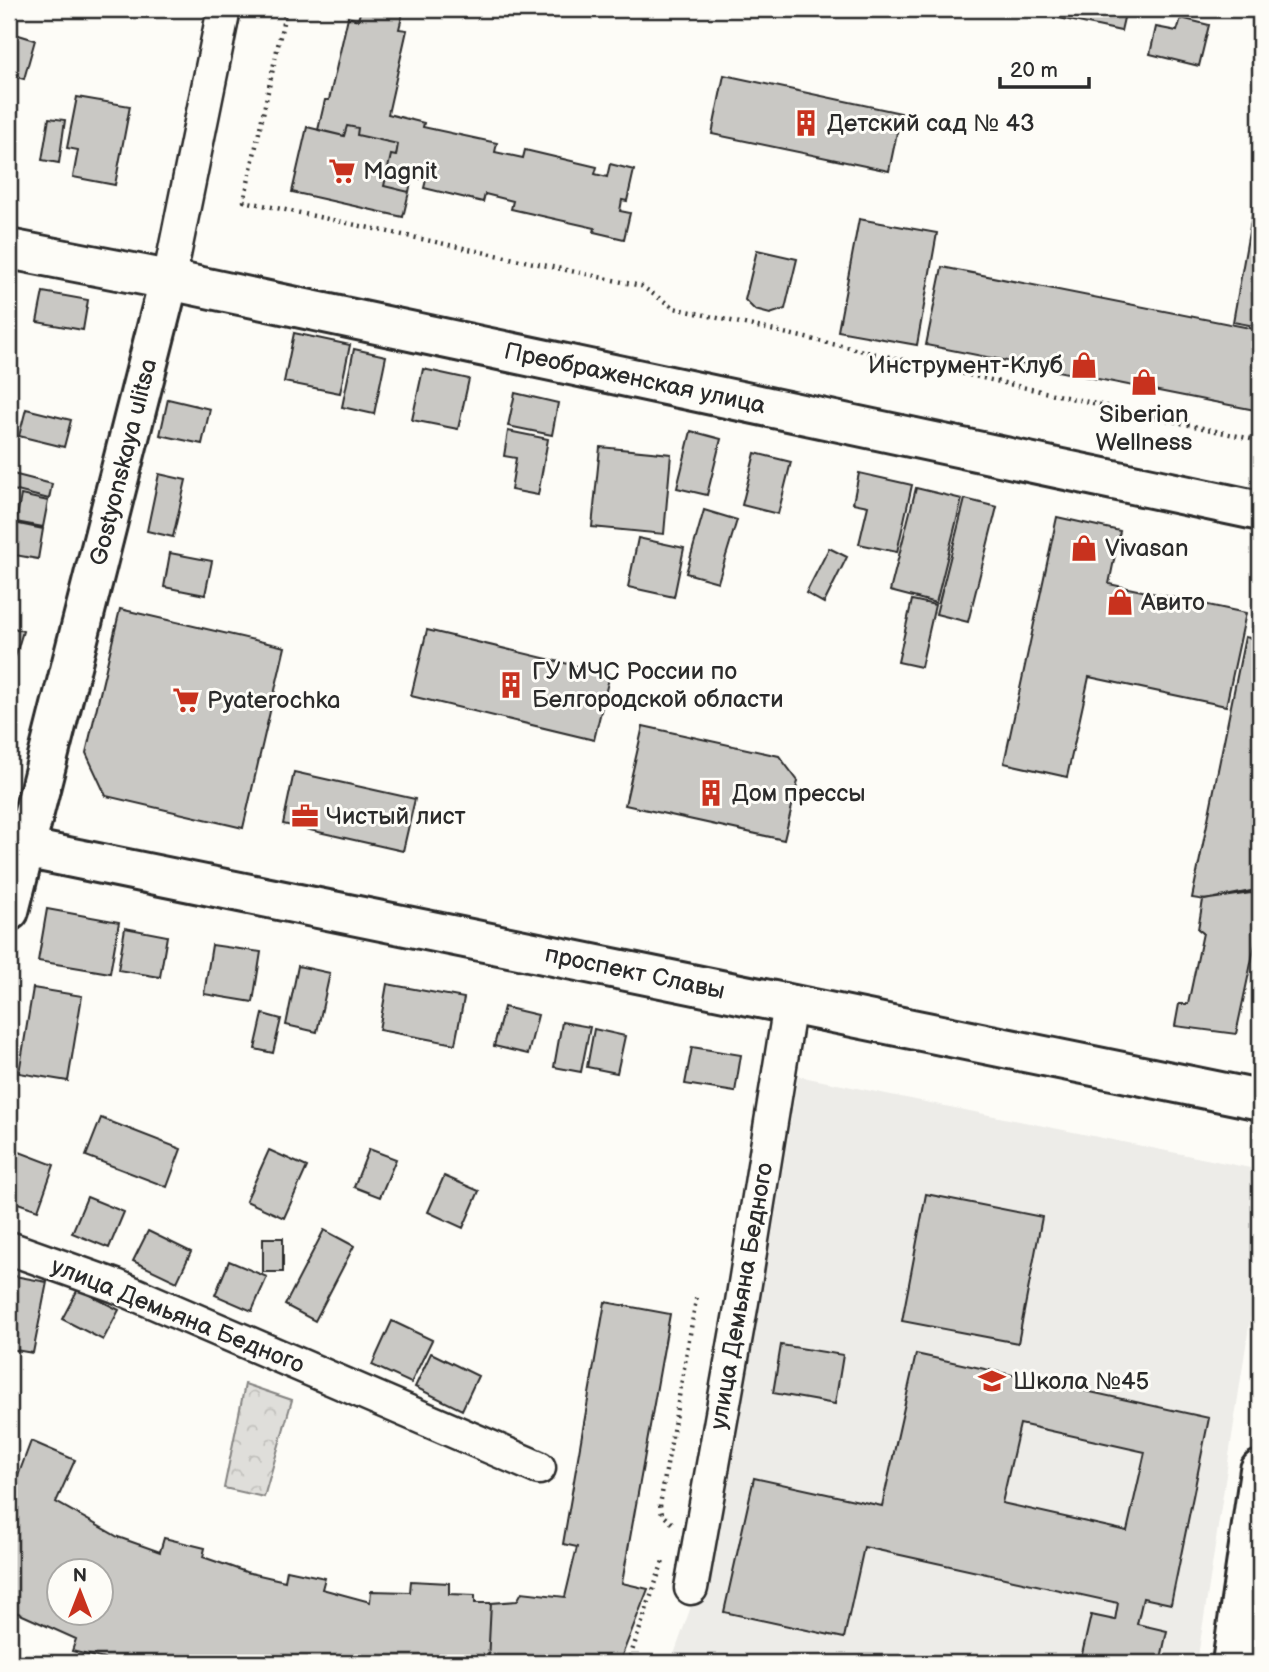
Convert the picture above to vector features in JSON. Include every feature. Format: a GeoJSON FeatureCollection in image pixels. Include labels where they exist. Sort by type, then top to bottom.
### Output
{"type":"FeatureCollection","features":[{"type":"Feature","properties":{"kind":"main road","name":"Преображенская улица"},"geometry":{"type":"LineString","coordinates":[[9,249],[169,279],[1260,511]]}},
{"type":"Feature","properties":{"kind":"main road","name":"Gostyonskaya ulitsa"},"geometry":{"type":"LineString","coordinates":[[9,911],[18,846],[169,279]]}},
{"type":"Feature","properties":{"kind":"main road","name":"проспект Славы"},"geometry":{"type":"LineString","coordinates":[[18,846],[1260,1100]]}},
{"type":"Feature","properties":{"kind":"main road"},"geometry":{"type":"LineString","coordinates":[[1232,1663],[1260,1470]]}},
{"type":"Feature","properties":{"kind":"street","name":"Gostyonskaya ulitsa"},"geometry":{"type":"LineString","coordinates":[[169,279],[224,9]]}},
{"type":"Feature","properties":{"kind":"street","name":"улица Демьяна Бедного"},"geometry":{"type":"LineString","coordinates":[[691,1588],[742,1302],[790,1004]]}},
{"type":"Feature","properties":{"kind":"street","name":"улица Демьяна Бедного"},"geometry":{"type":"LineString","coordinates":[[9,1248],[116,1286],[539,1468]]}},
{"type":"Feature","properties":{"kind":"path"},"geometry":{"type":"LineString","coordinates":[[286,9],[244,201],[641,286],[674,308],[1260,441]]}},
{"type":"Feature","properties":{"kind":"path"},"geometry":{"type":"LineString","coordinates":[[673,1531],[672,1523],[662,1514],[660,1505],[697,1294]]}},
{"type":"Feature","properties":{"kind":"path"},"geometry":{"type":"LineString","coordinates":[[628,1663],[665,1553]]}},
{"type":"Feature","properties":{"kind":"shaded area","name":"Школа №45"},"geometry":{"type":"Polygon","coordinates":[[[798,1076],[1260,1170],[1260,1255],[1197,1663],[671,1663],[699,1584],[757,1325],[798,1076]]]}},
{"type":"Feature","properties":{"kind":"green space"},"geometry":{"type":"Polygon","coordinates":[[[245,1384],[292,1400],[264,1497],[224,1488],[245,1384]]]}},
{"type":"Feature","properties":{"kind":"building"},"geometry":{"type":"Polygon","coordinates":[[[361,9],[404,9],[399,29],[407,30],[388,114],[424,123],[423,127],[497,143],[495,152],[523,158],[525,150],[597,167],[595,174],[607,177],[610,164],[634,170],[627,201],[622,200],[620,211],[630,213],[624,239],[594,232],[595,228],[511,209],[513,201],[485,194],[483,202],[424,188],[426,180],[412,177],[409,192],[384,186],[391,155],[396,156],[398,144],[357,135],[358,128],[347,126],[344,136],[318,130],[325,100],[329,100],[348,17],[358,20],[361,9]]]}},
{"type":"Feature","properties":{"kind":"building"},"geometry":{"type":"Polygon","coordinates":[[[1061,9],[1126,9],[1121,31],[1059,18],[1061,9]]]}},
{"type":"Feature","properties":{"kind":"building"},"geometry":{"type":"Polygon","coordinates":[[[1181,18],[1209,25],[1199,66],[1150,54],[1156,27],[1177,31],[1181,18]]]}},
{"type":"Feature","properties":{"kind":"building"},"geometry":{"type":"Polygon","coordinates":[[[9,32],[35,40],[24,79],[9,75],[9,32]]]}},
{"type":"Feature","properties":{"kind":"building","name":"Детский сад № 43"},"geometry":{"type":"Polygon","coordinates":[[[724,75],[901,113],[889,171],[712,134],[724,75]]]}},
{"type":"Feature","properties":{"kind":"building"},"geometry":{"type":"Polygon","coordinates":[[[77,97],[130,106],[115,185],[73,177],[78,150],[67,148],[77,97]]]}},
{"type":"Feature","properties":{"kind":"building"},"geometry":{"type":"Polygon","coordinates":[[[49,118],[65,120],[59,163],[42,160],[49,118]]]}},
{"type":"Feature","properties":{"kind":"building","name":"Magnit"},"geometry":{"type":"Polygon","coordinates":[[[347,126],[358,128],[357,135],[398,144],[396,156],[391,155],[384,186],[409,192],[403,217],[292,192],[307,127],[344,136],[347,126]]]}},
{"type":"Feature","properties":{"kind":"building"},"geometry":{"type":"Polygon","coordinates":[[[1260,170],[1260,327],[1233,322],[1260,170]]]}},
{"type":"Feature","properties":{"kind":"building"},"geometry":{"type":"Polygon","coordinates":[[[859,219],[937,233],[917,345],[838,331],[859,219]]]}},
{"type":"Feature","properties":{"kind":"building"},"geometry":{"type":"Polygon","coordinates":[[[757,250],[797,259],[785,309],[770,314],[755,310],[745,300],[757,250]]]}},
{"type":"Feature","properties":{"kind":"building"},"geometry":{"type":"Polygon","coordinates":[[[942,267],[1260,330],[1260,411],[926,345],[942,267]]]}},
{"type":"Feature","properties":{"kind":"building"},"geometry":{"type":"Polygon","coordinates":[[[43,292],[88,300],[83,330],[37,322],[43,292]]]}},
{"type":"Feature","properties":{"kind":"building"},"geometry":{"type":"Polygon","coordinates":[[[9,298],[12,298],[12,331],[9,331],[9,298]]]}},
{"type":"Feature","properties":{"kind":"building"},"geometry":{"type":"Polygon","coordinates":[[[294,333],[350,345],[340,393],[284,382],[294,333]]]}},
{"type":"Feature","properties":{"kind":"building"},"geometry":{"type":"Polygon","coordinates":[[[354,349],[386,356],[374,414],[342,407],[354,349]]]}},
{"type":"Feature","properties":{"kind":"building"},"geometry":{"type":"Polygon","coordinates":[[[423,369],[469,379],[458,429],[412,420],[423,369]]]}},
{"type":"Feature","properties":{"kind":"building"},"geometry":{"type":"Polygon","coordinates":[[[515,393],[558,403],[552,435],[508,426],[515,393]]]}},
{"type":"Feature","properties":{"kind":"building"},"geometry":{"type":"Polygon","coordinates":[[[168,399],[210,409],[202,444],[160,435],[168,399]]]}},
{"type":"Feature","properties":{"kind":"building"},"geometry":{"type":"Polygon","coordinates":[[[26,409],[71,420],[64,447],[19,436],[26,409]]]}},
{"type":"Feature","properties":{"kind":"building"},"geometry":{"type":"Polygon","coordinates":[[[508,431],[548,439],[538,495],[511,490],[516,458],[504,456],[508,431]]]}},
{"type":"Feature","properties":{"kind":"building"},"geometry":{"type":"Polygon","coordinates":[[[691,431],[721,439],[707,495],[677,488],[691,431]]]}},
{"type":"Feature","properties":{"kind":"building"},"geometry":{"type":"Polygon","coordinates":[[[600,447],[671,454],[664,534],[592,527],[600,447]]]}},
{"type":"Feature","properties":{"kind":"building"},"geometry":{"type":"Polygon","coordinates":[[[755,453],[791,462],[778,514],[742,505],[755,453]]]}},
{"type":"Feature","properties":{"kind":"building"},"geometry":{"type":"Polygon","coordinates":[[[9,473],[52,484],[49,499],[9,489],[9,473]]]}},
{"type":"Feature","properties":{"kind":"building"},"geometry":{"type":"Polygon","coordinates":[[[859,473],[912,485],[897,552],[859,544],[868,506],[853,503],[859,473]]]}},
{"type":"Feature","properties":{"kind":"building"},"geometry":{"type":"Polygon","coordinates":[[[159,474],[186,480],[173,537],[147,531],[159,474]]]}},
{"type":"Feature","properties":{"kind":"building"},"geometry":{"type":"Polygon","coordinates":[[[916,488],[962,499],[936,603],[890,591],[916,488]]]}},
{"type":"Feature","properties":{"kind":"building"},"geometry":{"type":"Polygon","coordinates":[[[21,495],[48,501],[43,527],[16,522],[21,495]]]}},
{"type":"Feature","properties":{"kind":"building"},"geometry":{"type":"Polygon","coordinates":[[[965,499],[997,507],[968,622],[936,614],[965,499]]]}},
{"type":"Feature","properties":{"kind":"building"},"geometry":{"type":"Polygon","coordinates":[[[704,510],[737,520],[718,582],[686,573],[704,510]]]}},
{"type":"Feature","properties":{"kind":"building"},"geometry":{"type":"Polygon","coordinates":[[[1057,517],[1120,531],[1109,584],[1246,613],[1226,706],[1089,677],[1067,777],[1004,763],[1057,517]]]}},
{"type":"Feature","properties":{"kind":"building"},"geometry":{"type":"Polygon","coordinates":[[[9,522],[43,529],[38,559],[9,554],[9,522]]]}},
{"type":"Feature","properties":{"kind":"building"},"geometry":{"type":"Polygon","coordinates":[[[638,538],[684,548],[674,597],[628,587],[638,538]]]}},
{"type":"Feature","properties":{"kind":"building"},"geometry":{"type":"Polygon","coordinates":[[[829,548],[847,557],[824,603],[806,593],[829,548]]]}},
{"type":"Feature","properties":{"kind":"building"},"geometry":{"type":"Polygon","coordinates":[[[170,553],[212,561],[205,595],[164,587],[170,553]]]}},
{"type":"Feature","properties":{"kind":"building"},"geometry":{"type":"Polygon","coordinates":[[[912,600],[935,605],[921,667],[898,662],[912,600]]]}},
{"type":"Feature","properties":{"kind":"building","name":"Pyaterochka"},"geometry":{"type":"Polygon","coordinates":[[[120,609],[285,647],[243,828],[106,796],[86,753],[120,609]]]}},
{"type":"Feature","properties":{"kind":"building"},"geometry":{"type":"Polygon","coordinates":[[[9,626],[23,631],[12,667],[9,666],[9,626]]]}},
{"type":"Feature","properties":{"kind":"building","name":"ГУ МЧС России по Белгородской области"},"geometry":{"type":"Polygon","coordinates":[[[427,630],[610,674],[594,740],[411,696],[427,630]]]}},
{"type":"Feature","properties":{"kind":"building"},"geometry":{"type":"Polygon","coordinates":[[[1245,637],[1260,640],[1260,867],[1256,890],[1205,900],[1192,898],[1245,637]]]}},
{"type":"Feature","properties":{"kind":"building","name":"Дом прессы"},"geometry":{"type":"Polygon","coordinates":[[[643,726],[779,756],[798,781],[784,840],[625,805],[643,726]]]}},
{"type":"Feature","properties":{"kind":"building"},"geometry":{"type":"Polygon","coordinates":[[[294,772],[415,799],[403,851],[283,824],[294,772]]]}},
{"type":"Feature","properties":{"kind":"building"},"geometry":{"type":"Polygon","coordinates":[[[1251,893],[1260,898],[1260,921],[1236,1034],[1175,1026],[1179,1004],[1188,1004],[1203,933],[1198,929],[1203,900],[1251,893]]]}},
{"type":"Feature","properties":{"kind":"building"},"geometry":{"type":"Polygon","coordinates":[[[47,909],[119,922],[110,973],[38,961],[47,909]]]}},
{"type":"Feature","properties":{"kind":"building"},"geometry":{"type":"Polygon","coordinates":[[[125,928],[167,936],[160,977],[118,970],[125,928]]]}},
{"type":"Feature","properties":{"kind":"building"},"geometry":{"type":"Polygon","coordinates":[[[212,945],[261,952],[253,1002],[204,994],[212,945]]]}},
{"type":"Feature","properties":{"kind":"building"},"geometry":{"type":"Polygon","coordinates":[[[298,966],[330,973],[317,1032],[286,1025],[298,966]]]}},
{"type":"Feature","properties":{"kind":"building"},"geometry":{"type":"Polygon","coordinates":[[[387,984],[464,998],[455,1044],[379,1030],[387,984]]]}},
{"type":"Feature","properties":{"kind":"building"},"geometry":{"type":"Polygon","coordinates":[[[33,988],[82,996],[68,1081],[19,1073],[33,988]]]}},
{"type":"Feature","properties":{"kind":"building"},"geometry":{"type":"Polygon","coordinates":[[[504,1007],[538,1015],[528,1054],[494,1046],[504,1007]]]}},
{"type":"Feature","properties":{"kind":"building"},"geometry":{"type":"Polygon","coordinates":[[[263,1014],[281,1019],[273,1053],[255,1049],[263,1014]]]}},
{"type":"Feature","properties":{"kind":"building"},"geometry":{"type":"Polygon","coordinates":[[[562,1022],[590,1027],[581,1072],[554,1067],[562,1022]]]}},
{"type":"Feature","properties":{"kind":"building"},"geometry":{"type":"Polygon","coordinates":[[[594,1029],[625,1036],[617,1073],[587,1067],[594,1029]]]}},
{"type":"Feature","properties":{"kind":"building"},"geometry":{"type":"Polygon","coordinates":[[[692,1047],[741,1055],[735,1092],[685,1084],[692,1047]]]}},
{"type":"Feature","properties":{"kind":"building"},"geometry":{"type":"Polygon","coordinates":[[[101,1118],[181,1149],[167,1187],[86,1156],[101,1118]]]}},
{"type":"Feature","properties":{"kind":"building"},"geometry":{"type":"Polygon","coordinates":[[[9,1148],[54,1165],[38,1210],[9,1200],[9,1148]]]}},
{"type":"Feature","properties":{"kind":"building"},"geometry":{"type":"Polygon","coordinates":[[[369,1149],[396,1159],[380,1197],[354,1187],[369,1149]]]}},
{"type":"Feature","properties":{"kind":"building"},"geometry":{"type":"Polygon","coordinates":[[[269,1150],[307,1167],[284,1218],[246,1201],[269,1150]]]}},
{"type":"Feature","properties":{"kind":"building"},"geometry":{"type":"Polygon","coordinates":[[[444,1176],[479,1191],[463,1228],[428,1212],[444,1176]]]}},
{"type":"Feature","properties":{"kind":"building"},"geometry":{"type":"Polygon","coordinates":[[[926,1194],[1042,1217],[1018,1343],[902,1321],[926,1194]]]}},
{"type":"Feature","properties":{"kind":"building"},"geometry":{"type":"Polygon","coordinates":[[[87,1197],[124,1212],[109,1248],[72,1233],[87,1197]]]}},
{"type":"Feature","properties":{"kind":"building"},"geometry":{"type":"Polygon","coordinates":[[[324,1230],[354,1246],[315,1321],[285,1305],[324,1230]]]}},
{"type":"Feature","properties":{"kind":"building"},"geometry":{"type":"Polygon","coordinates":[[[148,1231],[191,1252],[177,1282],[133,1261],[148,1231]]]}},
{"type":"Feature","properties":{"kind":"building"},"geometry":{"type":"Polygon","coordinates":[[[263,1238],[283,1238],[283,1272],[263,1272],[263,1238]]]}},
{"type":"Feature","properties":{"kind":"building"},"geometry":{"type":"Polygon","coordinates":[[[229,1261],[267,1277],[252,1311],[215,1295],[229,1261]]]}},
{"type":"Feature","properties":{"kind":"building"},"geometry":{"type":"Polygon","coordinates":[[[9,1275],[47,1282],[33,1353],[9,1349],[9,1275]]]}},
{"type":"Feature","properties":{"kind":"building"},"geometry":{"type":"Polygon","coordinates":[[[78,1289],[119,1310],[103,1340],[62,1319],[78,1289]]]}},
{"type":"Feature","properties":{"kind":"building"},"geometry":{"type":"Polygon","coordinates":[[[605,1302],[670,1314],[622,1583],[648,1589],[619,1663],[488,1663],[491,1603],[517,1601],[522,1592],[565,1597],[577,1547],[563,1544],[605,1302]]]}},
{"type":"Feature","properties":{"kind":"building"},"geometry":{"type":"Polygon","coordinates":[[[392,1321],[432,1340],[411,1383],[372,1365],[392,1321]]]}},
{"type":"Feature","properties":{"kind":"building"},"geometry":{"type":"Polygon","coordinates":[[[781,1345],[843,1355],[835,1404],[773,1393],[781,1345]]]}},
{"type":"Feature","properties":{"kind":"building"},"geometry":{"type":"Polygon","coordinates":[[[431,1353],[478,1376],[462,1410],[415,1387],[431,1353]]]}},
{"type":"Feature","properties":{"kind":"building"},"geometry":{"type":"Polygon","coordinates":[[[916,1354],[1209,1418],[1171,1604],[1143,1598],[1137,1624],[1167,1631],[1160,1663],[1080,1663],[1091,1615],[1115,1620],[1118,1603],[864,1547],[844,1638],[724,1612],[754,1478],[882,1506],[916,1354]],[[1020,1424],[1002,1503],[1127,1531],[1145,1452],[1020,1424]]]}},
{"type":"Feature","properties":{"kind":"building"},"geometry":{"type":"Polygon","coordinates":[[[31,1441],[75,1460],[56,1502],[118,1537],[160,1552],[164,1538],[205,1548],[203,1557],[246,1572],[285,1581],[287,1570],[325,1578],[322,1589],[370,1602],[371,1591],[410,1592],[411,1581],[449,1583],[449,1594],[475,1595],[475,1603],[491,1603],[488,1663],[120,1663],[72,1651],[76,1639],[47,1626],[116,1626],[116,1556],[46,1556],[46,1626],[9,1609],[9,1491],[12,1492],[31,1441]]]}},
{"type":"Feature","properties":{"kind":"place","name":"Детский сад № 43"},"geometry":{"type":"Point","coordinates":[806,123]}},
{"type":"Feature","properties":{"kind":"place","name":"Magnit"},"geometry":{"type":"Point","coordinates":[342,171]}},
{"type":"Feature","properties":{"kind":"place","name":"Инструмент-Клуб"},"geometry":{"type":"Point","coordinates":[1084,365]}},
{"type":"Feature","properties":{"kind":"place","name":"Siberian Wellness"},"geometry":{"type":"Point","coordinates":[1144,382]}},
{"type":"Feature","properties":{"kind":"place","name":"Vivasan"},"geometry":{"type":"Point","coordinates":[1084,548]}},
{"type":"Feature","properties":{"kind":"place","name":"Авито"},"geometry":{"type":"Point","coordinates":[1120,602]}},
{"type":"Feature","properties":{"kind":"place","name":"ГУ МЧС России по Белгородской области"},"geometry":{"type":"Point","coordinates":[511,685]}},
{"type":"Feature","properties":{"kind":"place","name":"Pyaterochka"},"geometry":{"type":"Point","coordinates":[186,700]}},
{"type":"Feature","properties":{"kind":"place","name":"Дом прессы"},"geometry":{"type":"Point","coordinates":[711,793]}},
{"type":"Feature","properties":{"kind":"place","name":"Чистый лист"},"geometry":{"type":"Point","coordinates":[305,816]}},
{"type":"Feature","properties":{"kind":"place","name":"Школа №45"},"geometry":{"type":"Point","coordinates":[992,1381]}}]}
